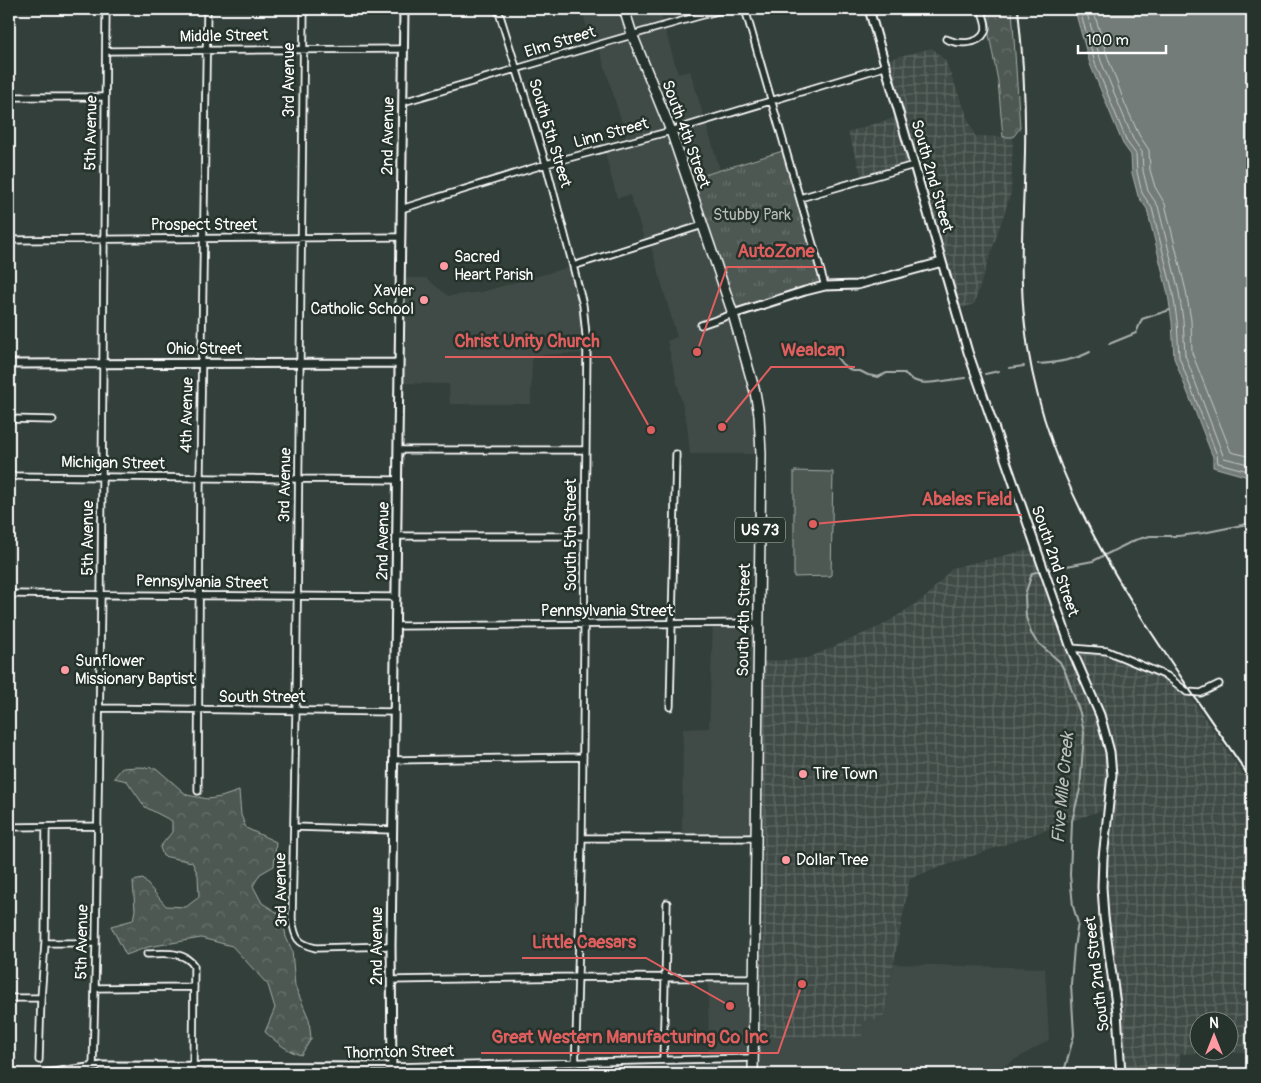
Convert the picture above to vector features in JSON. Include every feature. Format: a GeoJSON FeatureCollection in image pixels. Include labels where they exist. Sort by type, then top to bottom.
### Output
{"type":"FeatureCollection","features":[{"type":"Feature","properties":{"kind":"highway","name":"South 4th Street"},"geometry":{"type":"LineString","coordinates":[[624,9],[632,34],[671,131],[733,314],[750,370],[759,415],[761,454],[753,1074]]}},
{"type":"Feature","properties":{"kind":"street","name":"5th Avenue"},"geometry":{"type":"LineString","coordinates":[[93,1066],[101,594],[106,9]]}},
{"type":"Feature","properties":{"kind":"street","name":"4th Avenue"},"geometry":{"type":"LineString","coordinates":[[198,791],[198,596],[207,9]]}},
{"type":"Feature","properties":{"kind":"street","name":"3rd Avenue"},"geometry":{"type":"LineString","coordinates":[[304,9],[302,49],[302,238],[293,927],[297,939],[304,945],[316,948],[391,946]]}},
{"type":"Feature","properties":{"kind":"street","name":"2nd Avenue"},"geometry":{"type":"LineString","coordinates":[[392,1071],[392,830],[404,9]]}},
{"type":"Feature","properties":{"kind":"street","name":"South 5th Street"},"geometry":{"type":"LineString","coordinates":[[498,9],[546,164],[582,305],[587,345],[582,838],[575,1074]]}},
{"type":"Feature","properties":{"kind":"street","name":"Elm Street"},"geometry":{"type":"LineString","coordinates":[[403,102],[632,34],[725,9]]}},
{"type":"Feature","properties":{"kind":"street"},"geometry":{"type":"LineString","coordinates":[[745,9],[825,286]]}},
{"type":"Feature","properties":{"kind":"street","name":"South 2nd Street"},"geometry":{"type":"LineString","coordinates":[[870,9],[968,352],[1072,648],[1100,715],[1110,752],[1112,775],[1103,858],[1102,887],[1104,916],[1118,1012],[1121,1074]]}},
{"type":"Feature","properties":{"kind":"street"},"geometry":{"type":"LineString","coordinates":[[946,39],[954,43],[964,43],[980,38],[985,32],[986,26],[981,9]]}},
{"type":"Feature","properties":{"kind":"street","name":"Middle Street"},"geometry":{"type":"LineString","coordinates":[[106,51],[403,49]]}},
{"type":"Feature","properties":{"kind":"street","name":"Linn Street"},"geometry":{"type":"LineString","coordinates":[[401,209],[546,164],[671,131],[887,66]]}},
{"type":"Feature","properties":{"kind":"street"},"geometry":{"type":"LineString","coordinates":[[9,97],[105,97]]}},
{"type":"Feature","properties":{"kind":"street"},"geometry":{"type":"LineString","coordinates":[[800,198],[914,165]]}},
{"type":"Feature","properties":{"kind":"street"},"geometry":{"type":"LineString","coordinates":[[573,266],[703,225]]}},
{"type":"Feature","properties":{"kind":"street","name":"Prospect Street"},"geometry":{"type":"LineString","coordinates":[[9,240],[400,237]]}},
{"type":"Feature","properties":{"kind":"street"},"geometry":{"type":"LineString","coordinates":[[701,325],[825,286],[856,284],[942,262]]}},
{"type":"Feature","properties":{"kind":"street","name":"Ohio Street"},"geometry":{"type":"LineString","coordinates":[[9,364],[201,362],[399,363]]}},
{"type":"Feature","properties":{"kind":"street"},"geometry":{"type":"LineString","coordinates":[[9,420],[53,420]]}},
{"type":"Feature","properties":{"kind":"street"},"geometry":{"type":"LineString","coordinates":[[398,450],[586,450]]}},
{"type":"Feature","properties":{"kind":"street"},"geometry":{"type":"LineString","coordinates":[[670,707],[676,454]]}},
{"type":"Feature","properties":{"kind":"street","name":"Michigan Street"},"geometry":{"type":"LineString","coordinates":[[9,476],[398,480]]}},
{"type":"Feature","properties":{"kind":"street"},"geometry":{"type":"LineString","coordinates":[[397,536],[585,536]]}},
{"type":"Feature","properties":{"kind":"street","name":"Pennsylvania Street"},"geometry":{"type":"LineString","coordinates":[[9,594],[395,597]]}},
{"type":"Feature","properties":{"kind":"street","name":"Pennsylvania Street"},"geometry":{"type":"LineString","coordinates":[[395,626],[758,623]]}},
{"type":"Feature","properties":{"kind":"street"},"geometry":{"type":"LineString","coordinates":[[1072,648],[1107,651],[1167,676],[1187,692],[1201,694],[1219,684]]}},
{"type":"Feature","properties":{"kind":"street","name":"South Street"},"geometry":{"type":"LineString","coordinates":[[99,708],[394,712]]}},
{"type":"Feature","properties":{"kind":"street"},"geometry":{"type":"LineString","coordinates":[[394,760],[583,757]]}},
{"type":"Feature","properties":{"kind":"street"},"geometry":{"type":"LineString","coordinates":[[9,827],[98,826]]}},
{"type":"Feature","properties":{"kind":"street"},"geometry":{"type":"LineString","coordinates":[[39,1060],[40,998],[45,943],[46,827]]}},
{"type":"Feature","properties":{"kind":"street"},"geometry":{"type":"LineString","coordinates":[[294,827],[392,830]]}},
{"type":"Feature","properties":{"kind":"street"},"geometry":{"type":"LineString","coordinates":[[582,838],[756,838]]}},
{"type":"Feature","properties":{"kind":"street"},"geometry":{"type":"LineString","coordinates":[[663,1060],[667,904]]}},
{"type":"Feature","properties":{"kind":"street"},"geometry":{"type":"LineString","coordinates":[[45,943],[96,944]]}},
{"type":"Feature","properties":{"kind":"street"},"geometry":{"type":"LineString","coordinates":[[147,954],[184,956],[194,966],[197,1069]]}},
{"type":"Feature","properties":{"kind":"street"},"geometry":{"type":"LineString","coordinates":[[391,980],[578,977],[754,978]]}},
{"type":"Feature","properties":{"kind":"street"},"geometry":{"type":"LineString","coordinates":[[95,988],[194,987]]}},
{"type":"Feature","properties":{"kind":"street"},"geometry":{"type":"LineString","coordinates":[[9,998],[40,998]]}},
{"type":"Feature","properties":{"kind":"street","name":"Thornton Street"},"geometry":{"type":"LineString","coordinates":[[46,1074],[93,1066],[392,1071],[753,1058]]}},
{"type":"Feature","properties":{"kind":"shaded area"},"geometry":{"type":"Polygon","coordinates":[[[582,9],[659,9],[678,74],[690,71],[720,170],[688,180],[750,370],[761,454],[690,454],[687,424],[667,341],[677,337],[650,243],[646,244],[630,195],[617,198],[604,149],[628,142],[598,45],[592,46],[582,9]]]}},
{"type":"Feature","properties":{"kind":"shaded area"},"geometry":{"type":"Polygon","coordinates":[[[932,48],[945,60],[975,136],[1013,137],[1011,193],[974,304],[956,310],[914,165],[863,180],[848,132],[900,116],[885,60],[932,48]]]}},
{"type":"Feature","properties":{"kind":"shaded area"},"geometry":{"type":"Polygon","coordinates":[[[573,266],[583,305],[587,353],[532,355],[531,404],[450,404],[449,384],[399,383],[400,278],[426,278],[448,296],[482,292],[573,266]]]}},
{"type":"Feature","properties":{"kind":"shaded area"},"geometry":{"type":"Polygon","coordinates":[[[1036,548],[1071,648],[1107,651],[1167,676],[1187,692],[1252,787],[1252,1052],[1238,1052],[1238,1010],[1188,1010],[1188,1054],[1180,1054],[1180,1074],[1121,1074],[1104,917],[1108,808],[910,878],[883,1020],[862,1021],[862,1037],[753,1037],[758,662],[808,658],[883,625],[926,597],[952,568],[1036,548]]]}},
{"type":"Feature","properties":{"kind":"shaded area"},"geometry":{"type":"Polygon","coordinates":[[[759,623],[756,838],[682,838],[683,729],[709,728],[713,624],[759,623]]]}},
{"type":"Feature","properties":{"kind":"shaded area"},"geometry":{"type":"Polygon","coordinates":[[[894,964],[1045,968],[1049,1040],[990,1074],[671,1074],[670,1060],[709,1059],[708,977],[754,978],[754,1037],[861,1037],[862,1021],[883,1020],[894,964]]]}},
{"type":"Feature","properties":{"kind":"shaded area"},"geometry":{"type":"Polygon","coordinates":[[[199,1067],[392,1067],[392,1074],[198,1074],[199,1067]]]}},
{"type":"Feature","properties":{"kind":"green space"},"geometry":{"type":"Polygon","coordinates":[[[984,9],[1012,9],[1020,128],[1013,137],[1003,137],[998,81],[984,9]]]}},
{"type":"Feature","properties":{"kind":"green space","name":"Stubby Park"},"geometry":{"type":"Polygon","coordinates":[[[786,150],[825,286],[733,314],[688,180],[786,150]]]}},
{"type":"Feature","properties":{"kind":"green space"},"geometry":{"type":"Polygon","coordinates":[[[794,471],[833,472],[831,576],[794,577],[794,471]]]}},
{"type":"Feature","properties":{"kind":"green space"},"geometry":{"type":"Polygon","coordinates":[[[122,768],[156,768],[187,795],[208,799],[239,791],[241,815],[246,828],[276,842],[274,866],[260,874],[253,886],[262,903],[278,913],[283,919],[286,937],[292,950],[295,986],[309,1019],[311,1039],[301,1055],[286,1049],[265,1032],[275,1008],[268,985],[232,946],[201,938],[148,947],[126,955],[111,926],[133,920],[135,910],[133,881],[143,879],[166,906],[186,907],[199,897],[198,875],[192,862],[163,856],[160,847],[172,832],[172,821],[145,807],[127,781],[114,778],[122,768]]]}},
{"type":"Feature","properties":{"kind":"water"},"geometry":{"type":"Polygon","coordinates":[[[1076,9],[1252,9],[1252,478],[1213,467],[1213,457],[1174,358],[1168,294],[1147,209],[1138,196],[1132,173],[1131,155],[1123,144],[1090,64],[1076,9]]]}},
{"type":"Feature","properties":{"kind":"waterway"},"geometry":{"type":"LineString","coordinates":[[1109,344],[1136,333],[1142,319],[1170,310]]}},
{"type":"Feature","properties":{"kind":"waterway"},"geometry":{"type":"LineString","coordinates":[[827,345],[842,364],[852,371],[860,371],[868,375],[878,377],[887,373],[904,373],[917,382],[925,383],[966,378]]}},
{"type":"Feature","properties":{"kind":"waterway"},"geometry":{"type":"LineString","coordinates":[[1038,364],[1065,361],[1090,352]]}},
{"type":"Feature","properties":{"kind":"waterway"},"geometry":{"type":"LineString","coordinates":[[1009,368],[1024,366]]}},
{"type":"Feature","properties":{"kind":"waterway"},"geometry":{"type":"LineString","coordinates":[[985,374],[999,371]]}},
{"type":"Feature","properties":{"kind":"waterway","name":"Five Mile Creek"},"geometry":{"type":"LineString","coordinates":[[1046,570],[1093,561],[1135,540],[1150,536],[1178,536],[1203,533],[1252,523]]}},
{"type":"Feature","properties":{"kind":"waterway","name":"Five Mile Creek"},"geometry":{"type":"LineString","coordinates":[[1037,1074],[1058,1072],[1065,1068],[1074,1035],[1071,984],[1078,923],[1073,906],[1070,875],[1072,821],[1080,789],[1084,733],[1080,713],[1066,674],[1060,662],[1036,641],[1031,633],[1026,617],[1025,595],[1032,573],[1042,571]]}},
{"type":"Feature","properties":{"kind":"railway"},"geometry":{"type":"LineString","coordinates":[[1018,9],[1025,115],[1022,238],[1023,304],[1036,389],[1055,450],[1080,509],[1110,566],[1144,621],[1252,781]]}},
{"type":"Feature","properties":{"kind":"place","name":"Sacred Heart Parish"},"geometry":{"type":"Point","coordinates":[444,266]}},
{"type":"Feature","properties":{"kind":"place","name":"Xavier Catholic School"},"geometry":{"type":"Point","coordinates":[424,300]}},
{"type":"Feature","properties":{"kind":"place","name":"AutoZone"},"geometry":{"type":"Point","coordinates":[697,352]}},
{"type":"Feature","properties":{"kind":"place","name":"Wealcan"},"geometry":{"type":"Point","coordinates":[722,427]}},
{"type":"Feature","properties":{"kind":"place","name":"Christ Unity Church"},"geometry":{"type":"Point","coordinates":[651,430]}},
{"type":"Feature","properties":{"kind":"place","name":"Abeles Field"},"geometry":{"type":"Point","coordinates":[813,524]}},
{"type":"Feature","properties":{"kind":"place","name":"Sunflower Missionary Baptist"},"geometry":{"type":"Point","coordinates":[65,670]}},
{"type":"Feature","properties":{"kind":"place","name":"Tire Town"},"geometry":{"type":"Point","coordinates":[803,774]}},
{"type":"Feature","properties":{"kind":"place","name":"Dollar Tree"},"geometry":{"type":"Point","coordinates":[786,860]}},
{"type":"Feature","properties":{"kind":"place","name":"Great Western Manufacturing Co Inc"},"geometry":{"type":"Point","coordinates":[802,984]}},
{"type":"Feature","properties":{"kind":"place","name":"Little Caesars"},"geometry":{"type":"Point","coordinates":[730,1006]}}]}
